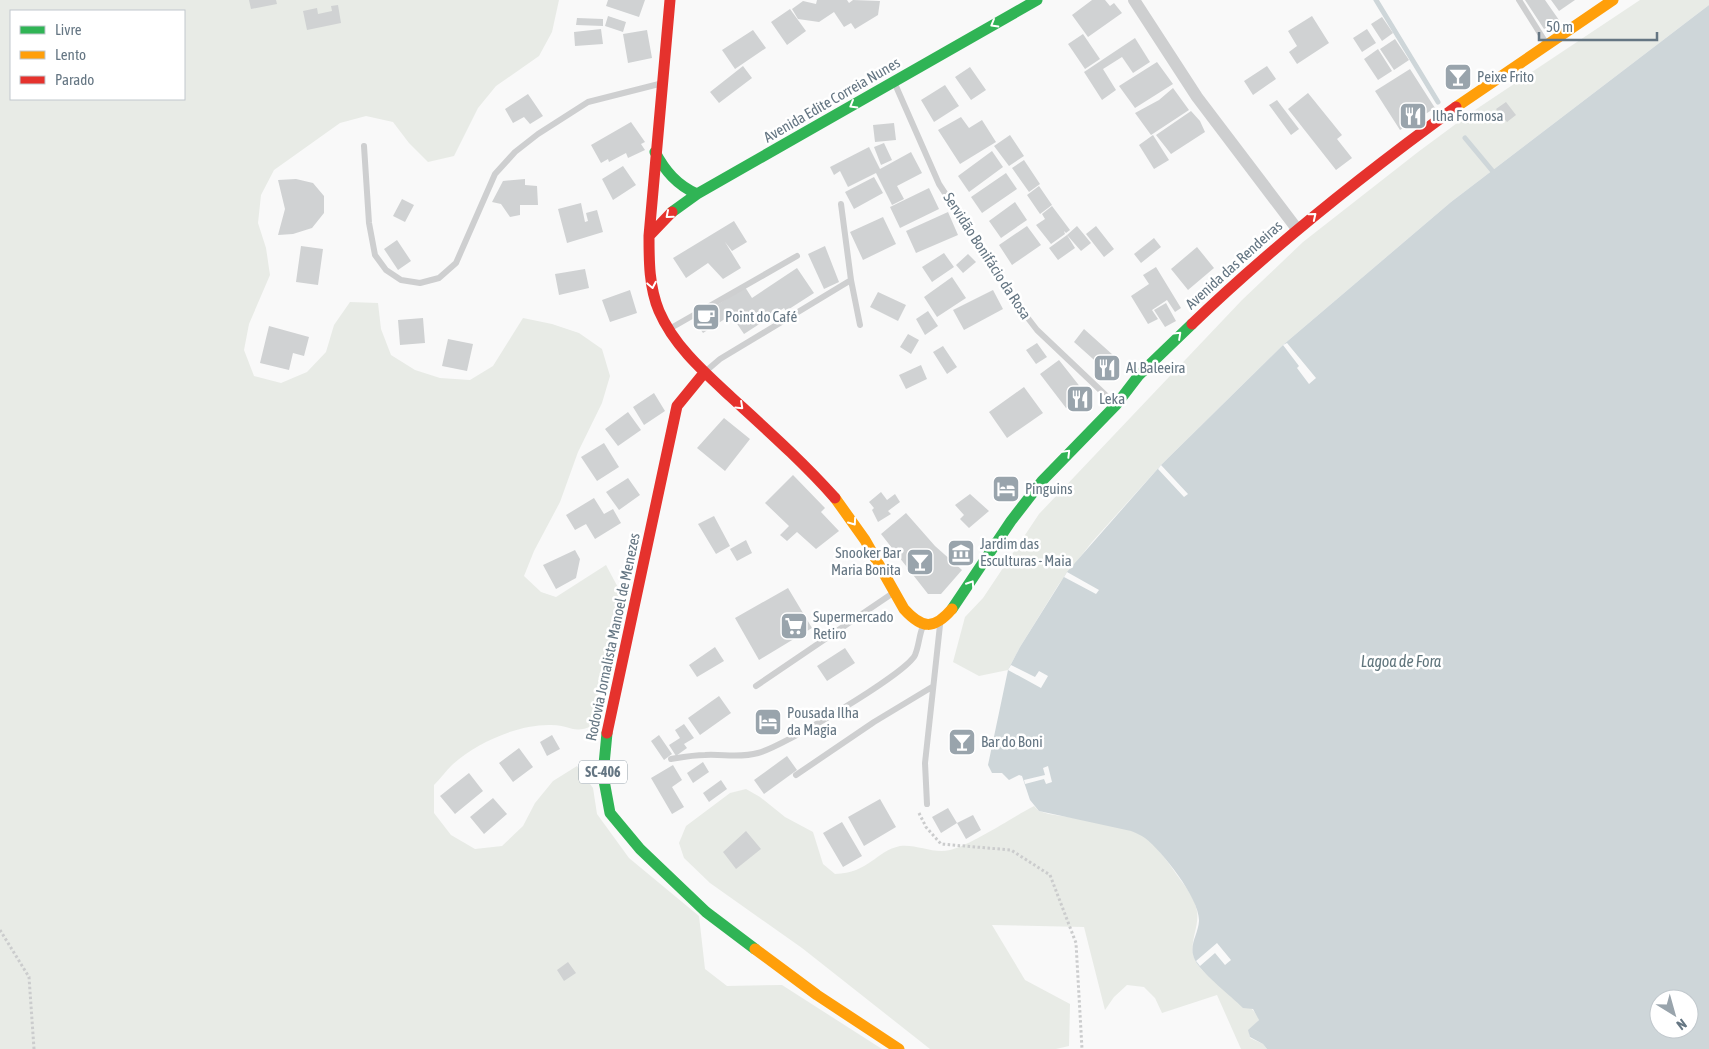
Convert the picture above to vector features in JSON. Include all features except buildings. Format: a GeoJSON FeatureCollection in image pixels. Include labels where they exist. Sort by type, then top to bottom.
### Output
{"type":"FeatureCollection","features":[{"type":"Feature","properties":{"kind":"main road"},"geometry":{"type":"LineString","coordinates":[[670,0],[661,83],[649,236],[651,286],[659,312],[704,373],[809,471],[839,503],[857,528],[904,609],[914,620],[923,625],[940,622]]}},
{"type":"Feature","properties":{"kind":"main road","name":"Avenida Edite Correia Nunes"},"geometry":{"type":"LineString","coordinates":[[649,236],[664,218],[697,194],[1037,0]]}},
{"type":"Feature","properties":{"kind":"main road","name":"Avenida das Rendeiras"},"geometry":{"type":"LineString","coordinates":[[940,622],[969,588],[1011,521],[1042,481],[1116,405],[1138,375],[1168,345],[1297,229],[1409,141],[1546,44],[1613,0]]}},
{"type":"Feature","properties":{"kind":"main road"},"geometry":{"type":"LineString","coordinates":[[655,152],[664,169],[674,180],[697,194]]}},
{"type":"Feature","properties":{"kind":"main road","name":"Rodovia Jornalista Manoel de Menezes"},"geometry":{"type":"LineString","coordinates":[[704,373],[678,406],[612,706],[606,738],[603,775],[610,813],[640,850],[706,912],[817,995],[899,1049]]}},
{"type":"Feature","properties":{"kind":"street"},"geometry":{"type":"LineString","coordinates":[[1134,0],[1197,97],[1297,229]]}},
{"type":"Feature","properties":{"kind":"lane"},"geometry":{"type":"LineString","coordinates":[[1519,0],[1546,44]]}},
{"type":"Feature","properties":{"kind":"lane","name":"Servidão Bonifácio da Rosa"},"geometry":{"type":"LineString","coordinates":[[894,82],[940,184],[1017,304],[1042,336],[1116,405]]}},
{"type":"Feature","properties":{"kind":"lane"},"geometry":{"type":"LineString","coordinates":[[364,146],[369,223],[375,256],[386,270],[401,280],[420,283],[439,278],[456,263],[495,174],[516,152],[563,116],[588,102],[661,83]]}},
{"type":"Feature","properties":{"kind":"lane"},"geometry":{"type":"LineString","coordinates":[[842,204],[851,280],[860,325]]}},
{"type":"Feature","properties":{"kind":"lane"},"geometry":{"type":"LineString","coordinates":[[670,329],[797,256]]}},
{"type":"Feature","properties":{"kind":"lane"},"geometry":{"type":"LineString","coordinates":[[704,373],[720,359],[851,280]]}},
{"type":"Feature","properties":{"kind":"lane"},"geometry":{"type":"LineString","coordinates":[[756,686],[894,592]]}},
{"type":"Feature","properties":{"kind":"lane"},"geometry":{"type":"LineString","coordinates":[[927,804],[925,763],[940,622]]}},
{"type":"Feature","properties":{"kind":"lane"},"geometry":{"type":"LineString","coordinates":[[672,759],[706,755],[736,756],[757,754],[775,748],[883,682],[904,666],[915,656],[923,625]]}},
{"type":"Feature","properties":{"kind":"lane"},"geometry":{"type":"LineString","coordinates":[[796,775],[874,722],[932,687]]}},
{"type":"Feature","properties":{"kind":"path"},"geometry":{"type":"LineString","coordinates":[[927,804],[918,810],[926,827],[940,844],[1011,850],[1050,875],[1076,943],[1082,1049]]}},
{"type":"Feature","properties":{"kind":"path"},"geometry":{"type":"LineString","coordinates":[[0,930],[29,977],[34,1049]]}},
{"type":"Feature","properties":{"kind":"shaded area"},"geometry":{"type":"Polygon","coordinates":[[[0,0],[559,0],[552,32],[539,56],[496,86],[478,108],[454,156],[428,162],[409,143],[393,122],[366,116],[340,123],[274,170],[261,195],[258,223],[266,248],[270,275],[249,324],[244,350],[254,376],[281,383],[307,372],[326,352],[334,325],[350,302],[378,303],[381,329],[391,355],[415,370],[440,378],[470,380],[493,366],[523,318],[552,324],[579,333],[602,349],[610,376],[602,403],[578,452],[560,502],[534,551],[524,576],[541,592],[556,597],[606,565],[622,595],[599,691],[596,725],[581,729],[558,725],[538,726],[512,731],[485,742],[452,765],[434,785],[434,813],[451,835],[475,849],[502,846],[523,826],[535,803],[553,781],[577,766],[593,788],[597,814],[629,858],[699,916],[705,969],[727,986],[782,985],[882,1049],[0,1049],[0,0]]]}},
{"type":"Feature","properties":{"kind":"shaded area"},"geometry":{"type":"Polygon","coordinates":[[[1640,0],[1709,0],[1709,5],[1451,202],[1283,345],[1161,465],[1092,542],[1059,584],[1008,670],[979,676],[953,662],[965,617],[983,598],[1039,514],[1242,300],[1303,242],[1418,152],[1472,112],[1640,0]]]}},
{"type":"Feature","properties":{"kind":"shaded area"},"geometry":{"type":"Polygon","coordinates":[[[746,789],[760,797],[785,817],[813,832],[823,864],[835,874],[856,870],[884,852],[900,846],[944,851],[959,847],[981,837],[1034,806],[1039,811],[1049,814],[1099,822],[1137,833],[1145,837],[1158,850],[1193,898],[1197,914],[1193,941],[1193,955],[1196,962],[1210,977],[1256,1013],[1259,1020],[1249,1030],[1250,1038],[1263,1044],[1267,1049],[1241,1049],[1217,995],[1162,1013],[1155,998],[1144,987],[1127,985],[1114,997],[1105,1010],[1084,927],[992,925],[1025,980],[1070,1004],[1069,1046],[1056,1049],[930,1049],[802,948],[710,883],[684,858],[679,843],[686,826],[730,793],[746,789]]]}},
{"type":"Feature","properties":{"kind":"water","name":"Lagoa de Fora"},"geometry":{"type":"Polygon","coordinates":[[[1709,5],[1709,1049],[1267,1049],[1263,1044],[1250,1037],[1248,1030],[1259,1020],[1253,1009],[1243,1008],[1211,979],[1196,962],[1193,946],[1199,921],[1198,912],[1187,888],[1161,853],[1143,837],[1131,831],[1039,811],[1030,800],[1022,776],[1019,775],[1009,780],[1002,773],[992,773],[988,765],[1008,670],[1020,647],[1067,572],[1161,465],[1283,345],[1451,202],[1709,5]]]}},
{"type":"Feature","properties":{"kind":"pier"},"geometry":{"type":"Polygon","coordinates":[[[1287,343],[1316,378],[1309,384],[1297,368],[1299,366],[1283,345],[1287,343]]]}},
{"type":"Feature","properties":{"kind":"pier"},"geometry":{"type":"Polygon","coordinates":[[[1161,465],[1188,494],[1184,497],[1158,469],[1161,465]]]}},
{"type":"Feature","properties":{"kind":"pier"},"geometry":{"type":"Polygon","coordinates":[[[1067,572],[1099,590],[1096,594],[1064,577],[1067,572]]]}},
{"type":"Feature","properties":{"kind":"pier"},"geometry":{"type":"Polygon","coordinates":[[[1011,665],[1035,677],[1039,671],[1048,676],[1041,688],[1008,670],[1011,665]]]}},
{"type":"Feature","properties":{"kind":"pier"},"geometry":{"type":"Polygon","coordinates":[[[1048,766],[1052,782],[1046,784],[1044,779],[1025,784],[1024,780],[1045,775],[1043,768],[1048,766]]]}},
{"type":"Feature","properties":{"kind":"pier"},"geometry":{"type":"Polygon","coordinates":[[[1217,943],[1231,960],[1225,965],[1215,953],[1200,966],[1196,961],[1217,943]]]}},
{"type":"Feature","properties":{"kind":"waterway"},"geometry":{"type":"LineString","coordinates":[[1376,0],[1438,102]]}},
{"type":"Feature","properties":{"kind":"waterway"},"geometry":{"type":"LineString","coordinates":[[1465,138],[1495,174]]}},
{"type":"Feature","properties":{"kind":"traffic: fast"},"geometry":{"type":"LineString","coordinates":[[672,212],[697,194],[1037,0]]}},
{"type":"Feature","properties":{"kind":"traffic: fast"},"geometry":{"type":"LineString","coordinates":[[655,152],[672,177],[697,194]]}},
{"type":"Feature","properties":{"kind":"traffic: fast"},"geometry":{"type":"LineString","coordinates":[[952,609],[1011,521],[1042,481],[1116,405],[1139,375],[1192,324]]}},
{"type":"Feature","properties":{"kind":"traffic: fast"},"geometry":{"type":"LineString","coordinates":[[607,733],[603,775],[610,813],[640,849],[706,912],[755,949]]}},
{"type":"Feature","properties":{"kind":"traffic: slow"},"geometry":{"type":"LineString","coordinates":[[1456,107],[1613,0]]}},
{"type":"Feature","properties":{"kind":"traffic: slow"},"geometry":{"type":"LineString","coordinates":[[835,498],[865,540],[904,609],[910,616],[922,623],[934,624],[946,616],[952,609]]}},
{"type":"Feature","properties":{"kind":"traffic: slow"},"geometry":{"type":"LineString","coordinates":[[755,949],[817,995],[899,1049]]}},
{"type":"Feature","properties":{"kind":"traffic: jam"},"geometry":{"type":"LineString","coordinates":[[649,236],[670,0]]}},
{"type":"Feature","properties":{"kind":"traffic: jam"},"geometry":{"type":"LineString","coordinates":[[1192,324],[1287,238],[1387,158],[1456,107]]}},
{"type":"Feature","properties":{"kind":"traffic: jam"},"geometry":{"type":"LineString","coordinates":[[672,212],[649,236],[651,283],[665,324],[681,347],[700,368],[798,459],[835,498]]}},
{"type":"Feature","properties":{"kind":"traffic: jam"},"geometry":{"type":"LineString","coordinates":[[607,733],[677,406],[704,373]]}},
{"type":"Feature","properties":{"kind":"place","name":"Peixe Frito"},"geometry":{"type":"Point","coordinates":[1458,77]}},
{"type":"Feature","properties":{"kind":"place","name":"Ilha Formosa"},"geometry":{"type":"Point","coordinates":[1413,116]}},
{"type":"Feature","properties":{"kind":"place","name":"Point do Café"},"geometry":{"type":"Point","coordinates":[706,317]}},
{"type":"Feature","properties":{"kind":"place","name":"Al Baleeira"},"geometry":{"type":"Point","coordinates":[1107,368]}},
{"type":"Feature","properties":{"kind":"place","name":"Leka"},"geometry":{"type":"Point","coordinates":[1080,399]}},
{"type":"Feature","properties":{"kind":"place","name":"Pinguins"},"geometry":{"type":"Point","coordinates":[1006,489]}},
{"type":"Feature","properties":{"kind":"place","name":"Jardim das Esculturas - Maia"},"geometry":{"type":"Point","coordinates":[961,553]}},
{"type":"Feature","properties":{"kind":"place","name":"Snooker Bar Maria Bonita"},"geometry":{"type":"Point","coordinates":[920,562]}},
{"type":"Feature","properties":{"kind":"place","name":"Supermercado Retiro"},"geometry":{"type":"Point","coordinates":[794,626]}},
{"type":"Feature","properties":{"kind":"place","name":"Pousada Ilha da Magia"},"geometry":{"type":"Point","coordinates":[768,722]}},
{"type":"Feature","properties":{"kind":"place","name":"Bar do Boni"},"geometry":{"type":"Point","coordinates":[962,742]}}]}
